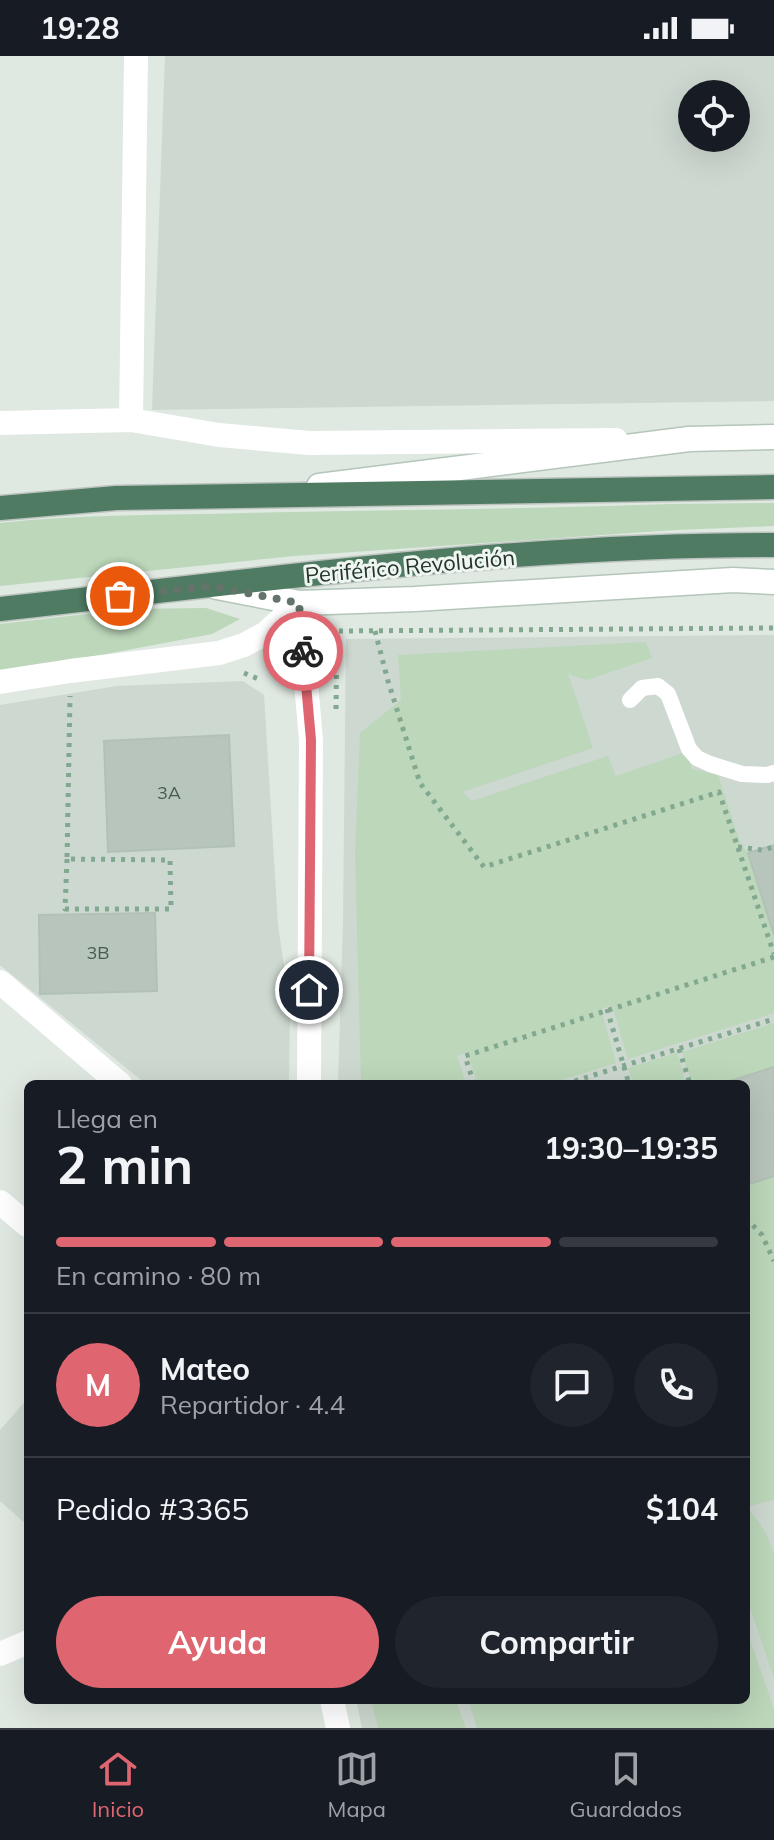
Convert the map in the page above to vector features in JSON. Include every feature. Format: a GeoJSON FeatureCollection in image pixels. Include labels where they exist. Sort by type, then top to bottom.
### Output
{"type":"FeatureCollection","features":[{"type":"Feature","properties":{"kind":"highway"},"geometry":{"type":"LineString","coordinates":[[0,508],[116,498],[774,487]]}},
{"type":"Feature","properties":{"kind":"highway","name":"Periférico Revolución"},"geometry":{"type":"LineString","coordinates":[[0,609],[457,559],[707,545],[774,545]]}},
{"type":"Feature","properties":{"kind":"street"},"geometry":{"type":"LineString","coordinates":[[131,420],[136,56]]}},
{"type":"Feature","properties":{"kind":"street"},"geometry":{"type":"LineString","coordinates":[[0,423],[131,420],[219,435],[309,443],[774,437]]}},
{"type":"Feature","properties":{"kind":"street"},"geometry":{"type":"LineString","coordinates":[[241,495],[689,439]]}},
{"type":"Feature","properties":{"kind":"street"},"geometry":{"type":"LineString","coordinates":[[211,586],[299,603],[733,580],[774,582]]}},
{"type":"Feature","properties":{"kind":"street"},"geometry":{"type":"LineString","coordinates":[[0,682],[219,653],[244,645],[266,633],[299,603]]}},
{"type":"Feature","properties":{"kind":"street"},"geometry":{"type":"LineString","coordinates":[[299,603],[311,740],[309,1080]]}},
{"type":"Feature","properties":{"kind":"street"},"geometry":{"type":"LineString","coordinates":[[0,982],[115,1080]]}},
{"type":"Feature","properties":{"kind":"street"},"geometry":{"type":"LineString","coordinates":[[0,1202],[24,1222]]}},
{"type":"Feature","properties":{"kind":"street"},"geometry":{"type":"LineString","coordinates":[[0,1654],[24,1644]]}},
{"type":"Feature","properties":{"kind":"street"},"geometry":{"type":"LineString","coordinates":[[333,1704],[338,1728]]}},
{"type":"Feature","properties":{"kind":"lane"},"geometry":{"type":"LineString","coordinates":[[630,700],[642,688],[658,686],[668,694],[689,749],[697,758],[742,774],[774,773]]}},
{"type":"Feature","properties":{"kind":"path"},"geometry":{"type":"LineString","coordinates":[[336,718],[337,631],[774,628]]}},
{"type":"Feature","properties":{"kind":"path"},"geometry":{"type":"LineString","coordinates":[[375,631],[420,783],[484,867],[719,792],[774,955],[465,1056],[473,1080]]}},
{"type":"Feature","properties":{"kind":"path"},"geometry":{"type":"LineString","coordinates":[[67,859],[170,860],[171,909],[65,909],[70,671]]}},
{"type":"Feature","properties":{"kind":"path"},"geometry":{"type":"LineString","coordinates":[[738,847],[762,850],[774,847]]}},
{"type":"Feature","properties":{"kind":"path"},"geometry":{"type":"LineString","coordinates":[[607,1009],[628,1080]]}},
{"type":"Feature","properties":{"kind":"path"},"geometry":{"type":"LineString","coordinates":[[578,1080],[774,1019]]}},
{"type":"Feature","properties":{"kind":"path"},"geometry":{"type":"LineString","coordinates":[[679,1049],[689,1080]]}},
{"type":"Feature","properties":{"kind":"path"},"geometry":{"type":"LineString","coordinates":[[750,1222],[762,1235],[774,1261]]}},
{"type":"Feature","properties":{"kind":"shaded area"},"geometry":{"type":"Polygon","coordinates":[[[165,56],[774,56],[774,401],[152,410],[165,56]]]}},
{"type":"Feature","properties":{"kind":"shaded area"},"geometry":{"type":"Polygon","coordinates":[[[774,635],[774,1728],[362,1728],[357,1704],[750,1704],[750,1080],[338,1080],[346,639],[774,635]]]}},
{"type":"Feature","properties":{"kind":"shaded area"},"geometry":{"type":"Polygon","coordinates":[[[243,681],[264,695],[278,925],[290,1008],[289,1080],[141,1080],[0,965],[0,705],[117,686],[243,681]]]}},
{"type":"Feature","properties":{"kind":"shaded area"},"geometry":{"type":"Polygon","coordinates":[[[24,1403],[24,1522],[0,1501],[0,1430],[24,1403]]]}},
{"type":"Feature","properties":{"kind":"green space"},"geometry":{"type":"Polygon","coordinates":[[[774,503],[774,526],[294,556],[0,586],[0,523],[124,515],[774,503]]]}},
{"type":"Feature","properties":{"kind":"green space"},"geometry":{"type":"Polygon","coordinates":[[[206,608],[240,619],[212,634],[0,674],[0,624],[129,609],[206,608]]]}},
{"type":"Feature","properties":{"kind":"green space"},"geometry":{"type":"Polygon","coordinates":[[[646,642],[652,658],[587,680],[568,674],[593,748],[462,792],[472,801],[608,756],[616,776],[686,752],[692,769],[718,775],[741,845],[748,853],[774,935],[774,1013],[628,1059],[612,1005],[601,1009],[616,1063],[562,1080],[477,1080],[467,1052],[457,1056],[465,1080],[361,1080],[355,854],[360,733],[401,700],[398,655],[646,642]]]}},
{"type":"Feature","properties":{"kind":"green space"},"geometry":{"type":"Polygon","coordinates":[[[774,1023],[774,1067],[733,1080],[691,1080],[682,1052],[774,1023]]]}},
{"type":"Feature","properties":{"kind":"green space"},"geometry":{"type":"Polygon","coordinates":[[[677,1053],[685,1080],[632,1080],[628,1068],[677,1053]]]}},
{"type":"Feature","properties":{"kind":"green space"},"geometry":{"type":"Polygon","coordinates":[[[774,1176],[774,1500],[750,1506],[750,1184],[774,1176]]]}},
{"type":"Feature","properties":{"kind":"green space"},"geometry":{"type":"Polygon","coordinates":[[[750,1512],[763,1529],[774,1553],[774,1678],[750,1608],[750,1512]]]}},
{"type":"Feature","properties":{"kind":"green space"},"geometry":{"type":"Polygon","coordinates":[[[750,1640],[774,1709],[774,1728],[477,1728],[469,1704],[750,1704],[750,1640]]]}},
{"type":"Feature","properties":{"kind":"green space"},"geometry":{"type":"Polygon","coordinates":[[[372,1704],[457,1704],[466,1728],[378,1728],[372,1704]]]}},
{"type":"Feature","properties":{"kind":"building"},"geometry":{"type":"Polygon","coordinates":[[[229,735],[234,846],[108,852],[104,741],[229,735]]]}},
{"type":"Feature","properties":{"kind":"building"},"geometry":{"type":"Polygon","coordinates":[[[774,845],[774,935],[748,853],[774,845]]]}},
{"type":"Feature","properties":{"kind":"building"},"geometry":{"type":"Polygon","coordinates":[[[155,913],[157,991],[40,994],[39,915],[155,913]]]}},
{"type":"Feature","properties":{"kind":"building"},"geometry":{"type":"Polygon","coordinates":[[[774,1067],[774,1176],[750,1184],[750,1080],[733,1080],[774,1067]]]}},
{"type":"Feature","properties":{"kind":"way so far"},"geometry":{"type":"LineString","coordinates":[[120,596],[211,586],[299,603],[303,651]]}},
{"type":"Feature","properties":{"kind":"route"},"geometry":{"type":"LineString","coordinates":[[303,651],[311,740],[309,990]]}}]}
